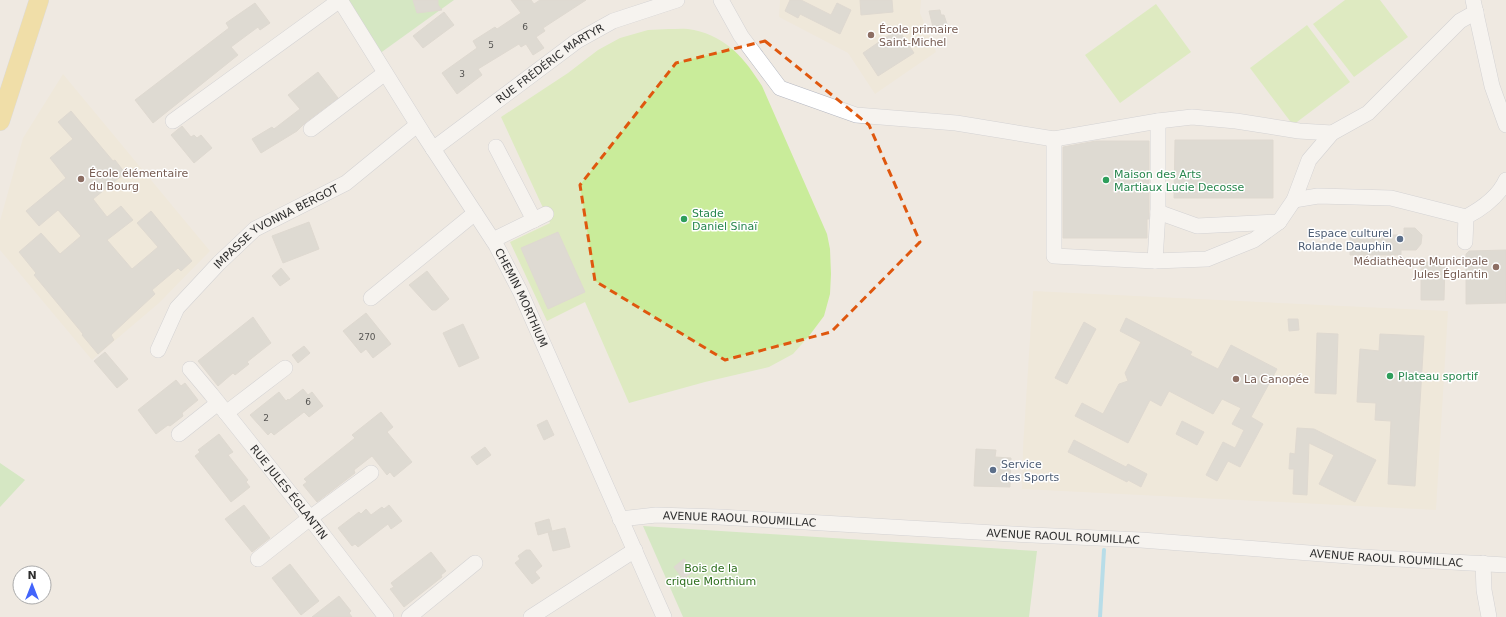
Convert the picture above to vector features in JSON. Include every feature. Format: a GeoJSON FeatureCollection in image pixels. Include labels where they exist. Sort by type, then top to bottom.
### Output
{"type":"FeatureCollection","features":[{"type":"Feature","properties":{"kind":"main road"},"geometry":{"type":"LineString","coordinates":[[0,120],[4,92],[39,0]]}},
{"type":"Feature","properties":{"kind":"street","name":"CHEMIN MORTHIUM"},"geometry":{"type":"LineString","coordinates":[[340,0],[417,125],[493,240],[520,290],[664,617]]}},
{"type":"Feature","properties":{"kind":"street"},"geometry":{"type":"LineString","coordinates":[[173,121],[340,0]]}},
{"type":"Feature","properties":{"kind":"street","name":"RUE FRÉDÉRIC MARTYR"},"geometry":{"type":"LineString","coordinates":[[433,150],[578,40],[613,21],[677,0]]}},
{"type":"Feature","properties":{"kind":"street"},"geometry":{"type":"LineString","coordinates":[[720,0],[741,36],[780,88],[856,115],[956,123],[1054,139],[1192,117],[1236,121],[1299,131],[1332,133]]}},
{"type":"Feature","properties":{"kind":"street"},"geometry":{"type":"LineString","coordinates":[[1054,139],[1054,256],[1155,261],[1207,259],[1254,240],[1279,222],[1294,200],[1309,160],[1332,133],[1368,113],[1475,6]]}},
{"type":"Feature","properties":{"kind":"street"},"geometry":{"type":"LineString","coordinates":[[1475,6],[1492,86],[1506,125]]}},
{"type":"Feature","properties":{"kind":"street"},"geometry":{"type":"LineString","coordinates":[[311,129],[385,73]]}},
{"type":"Feature","properties":{"kind":"street"},"geometry":{"type":"LineString","coordinates":[[1155,261],[1158,212],[1158,122]]}},
{"type":"Feature","properties":{"kind":"street","name":"IMPASSE YVONNA BERGOT"},"geometry":{"type":"LineString","coordinates":[[158,350],[178,308],[219,263],[255,229],[346,184],[417,125]]}},
{"type":"Feature","properties":{"kind":"street"},"geometry":{"type":"LineString","coordinates":[[493,240],[540,217],[496,147]]}},
{"type":"Feature","properties":{"kind":"street"},"geometry":{"type":"LineString","coordinates":[[1294,200],[1318,196],[1391,198],[1466,217],[1481,209],[1505,186]]}},
{"type":"Feature","properties":{"kind":"street"},"geometry":{"type":"LineString","coordinates":[[371,298],[475,212]]}},
{"type":"Feature","properties":{"kind":"street"},"geometry":{"type":"LineString","coordinates":[[1158,212],[1197,226],[1279,222]]}},
{"type":"Feature","properties":{"kind":"street"},"geometry":{"type":"LineString","coordinates":[[1465,242],[1466,217]]}},
{"type":"Feature","properties":{"kind":"street"},"geometry":{"type":"LineString","coordinates":[[179,434],[285,368]]}},
{"type":"Feature","properties":{"kind":"street","name":"RUE JULES ÉGLANTIN"},"geometry":{"type":"LineString","coordinates":[[190,369],[310,518],[386,617]]}},
{"type":"Feature","properties":{"kind":"street"},"geometry":{"type":"LineString","coordinates":[[258,559],[371,473]]}},
{"type":"Feature","properties":{"kind":"street","name":"AVENUE RAOUL ROUMILLAC"},"geometry":{"type":"LineString","coordinates":[[620,519],[656,515],[727,518],[1141,540],[1362,557],[1506,564]]}},
{"type":"Feature","properties":{"kind":"street"},"geometry":{"type":"LineString","coordinates":[[531,617],[635,550]]}},
{"type":"Feature","properties":{"kind":"street"},"geometry":{"type":"LineString","coordinates":[[409,617],[475,563]]}},
{"type":"Feature","properties":{"kind":"street"},"geometry":{"type":"LineString","coordinates":[[1483,563],[1484,590],[1489,617]]}},
{"type":"Feature","properties":{"kind":"highlighted area"},"geometry":{"type":"Polygon","coordinates":[[[765,41],[869,125],[920,242],[831,332],[725,360],[595,281],[580,185],[676,63],[765,41]]]}},
{"type":"Feature","properties":{"kind":"shaded area","name":"École primaire Saint-Michel"},"geometry":{"type":"Polygon","coordinates":[[[780,0],[921,0],[920,13],[936,52],[875,94],[848,53],[779,17],[780,0]]]}},
{"type":"Feature","properties":{"kind":"shaded area","name":"École élémentaire du Bourg"},"geometry":{"type":"Polygon","coordinates":[[[63,74],[210,251],[159,303],[92,360],[0,250],[0,221],[23,138],[63,74]]]}},
{"type":"Feature","properties":{"kind":"shaded area","name":"La Canopée"},"geometry":{"type":"Polygon","coordinates":[[[1033,291],[1448,311],[1436,510],[1022,489],[1023,447],[1033,291]]]}},
{"type":"Feature","properties":{"kind":"green space"},"geometry":{"type":"Polygon","coordinates":[[[346,0],[454,0],[379,54],[346,0]]]}},
{"type":"Feature","properties":{"kind":"green space"},"geometry":{"type":"Polygon","coordinates":[[[1345,0],[1380,0],[1408,37],[1354,77],[1313,24],[1345,0]]]}},
{"type":"Feature","properties":{"kind":"green space"},"geometry":{"type":"Polygon","coordinates":[[[1156,4],[1191,52],[1120,103],[1085,55],[1156,4]]]}},
{"type":"Feature","properties":{"kind":"green space"},"geometry":{"type":"Polygon","coordinates":[[[1307,25],[1350,82],[1293,125],[1250,68],[1307,25]]]}},
{"type":"Feature","properties":{"kind":"green space","name":"Stade Daniel Sinaï"},"geometry":{"type":"Polygon","coordinates":[[[691,29],[706,33],[726,44],[742,58],[762,86],[827,234],[830,249],[830,294],[824,316],[793,354],[769,367],[705,382],[629,403],[585,302],[547,321],[510,242],[550,223],[501,117],[568,73],[598,50],[620,38],[648,30],[691,29]]]}},
{"type":"Feature","properties":{"kind":"green space"},"geometry":{"type":"Polygon","coordinates":[[[0,463],[25,480],[0,507],[0,463]]]}},
{"type":"Feature","properties":{"kind":"green space","name":"Bois de la crique Morthium"},"geometry":{"type":"Polygon","coordinates":[[[643,526],[1037,551],[1029,617],[683,617],[643,526]]]}},
{"type":"Feature","properties":{"kind":"building"},"geometry":{"type":"Polygon","coordinates":[[[413,0],[438,0],[438,5],[442,10],[417,13],[413,0]]]}},
{"type":"Feature","properties":{"kind":"building"},"geometry":{"type":"Polygon","coordinates":[[[511,0],[531,0],[534,4],[540,0],[586,0],[543,28],[545,31],[536,37],[544,48],[533,55],[526,44],[521,47],[519,44],[478,69],[482,75],[457,94],[442,73],[477,48],[473,41],[495,27],[497,29],[521,13],[511,0]]]}},
{"type":"Feature","properties":{"kind":"building"},"geometry":{"type":"Polygon","coordinates":[[[790,0],[801,0],[831,15],[837,3],[851,10],[840,34],[800,14],[798,18],[785,11],[790,0]]]}},
{"type":"Feature","properties":{"kind":"building"},"geometry":{"type":"Polygon","coordinates":[[[860,0],[892,0],[893,12],[861,15],[860,0]]]}},
{"type":"Feature","properties":{"kind":"building"},"geometry":{"type":"Polygon","coordinates":[[[255,3],[270,23],[260,30],[258,27],[231,47],[238,55],[153,123],[135,100],[229,28],[226,23],[255,3]]]}},
{"type":"Feature","properties":{"kind":"building"},"geometry":{"type":"Polygon","coordinates":[[[940,10],[941,15],[944,15],[947,24],[933,27],[929,11],[940,10]]]}},
{"type":"Feature","properties":{"kind":"building"},"geometry":{"type":"Polygon","coordinates":[[[444,12],[454,25],[423,48],[413,36],[444,12]]]}},
{"type":"Feature","properties":{"kind":"building"},"geometry":{"type":"Polygon","coordinates":[[[898,29],[914,53],[878,76],[863,53],[898,29]]]}},
{"type":"Feature","properties":{"kind":"building"},"geometry":{"type":"Polygon","coordinates":[[[318,72],[338,98],[306,122],[297,131],[261,153],[252,139],[272,127],[274,129],[300,109],[288,95],[318,72]]]}},
{"type":"Feature","properties":{"kind":"building"},"geometry":{"type":"Polygon","coordinates":[[[71,111],[125,173],[93,199],[107,217],[121,206],[133,220],[107,240],[132,269],[158,247],[137,223],[151,211],[192,261],[181,271],[178,268],[152,290],[155,294],[111,335],[114,340],[98,354],[34,275],[36,273],[19,252],[41,233],[60,254],[81,236],[58,210],[39,226],[26,211],[66,178],[50,158],[73,139],[58,122],[71,111]]]}},
{"type":"Feature","properties":{"kind":"building"},"geometry":{"type":"Polygon","coordinates":[[[182,126],[191,137],[194,135],[197,138],[201,135],[212,148],[194,163],[171,135],[182,126]]]}},
{"type":"Feature","properties":{"kind":"building"},"geometry":{"type":"Polygon","coordinates":[[[1175,140],[1273,140],[1273,198],[1174,198],[1175,140]]]}},
{"type":"Feature","properties":{"kind":"building","name":"Maison des Arts Martiaux Lucie Decosse"},"geometry":{"type":"Polygon","coordinates":[[[1096,141],[1149,141],[1149,219],[1147,219],[1147,238],[1063,238],[1063,147],[1096,141]]]}},
{"type":"Feature","properties":{"kind":"building"},"geometry":{"type":"Polygon","coordinates":[[[309,222],[319,249],[283,263],[272,236],[309,222]]]}},
{"type":"Feature","properties":{"kind":"building"},"geometry":{"type":"Polygon","coordinates":[[[1404,228],[1415,228],[1422,235],[1421,244],[1416,250],[1401,250],[1401,255],[1350,255],[1350,235],[1404,235],[1404,228]]]}},
{"type":"Feature","properties":{"kind":"building"},"geometry":{"type":"Polygon","coordinates":[[[558,232],[585,292],[548,309],[521,248],[558,232]]]}},
{"type":"Feature","properties":{"kind":"building"},"geometry":{"type":"Polygon","coordinates":[[[1506,250],[1506,303],[1466,304],[1466,254],[1469,251],[1506,250]]]}},
{"type":"Feature","properties":{"kind":"building"},"geometry":{"type":"Polygon","coordinates":[[[1421,262],[1445,262],[1444,300],[1421,300],[1421,262]]]}},
{"type":"Feature","properties":{"kind":"building"},"geometry":{"type":"Polygon","coordinates":[[[281,268],[290,279],[280,286],[272,276],[281,268]]]}},
{"type":"Feature","properties":{"kind":"building"},"geometry":{"type":"Polygon","coordinates":[[[427,271],[449,299],[436,310],[432,310],[409,285],[427,271]]]}},
{"type":"Feature","properties":{"kind":"building"},"geometry":{"type":"Polygon","coordinates":[[[366,313],[391,344],[373,358],[366,349],[361,353],[343,331],[366,313]]]}},
{"type":"Feature","properties":{"kind":"building"},"geometry":{"type":"Polygon","coordinates":[[[253,317],[271,343],[247,362],[249,364],[235,375],[233,373],[218,386],[198,361],[253,317]]]}},
{"type":"Feature","properties":{"kind":"building"},"geometry":{"type":"Polygon","coordinates":[[[1126,318],[1192,352],[1190,355],[1218,369],[1231,345],[1277,369],[1251,417],[1263,424],[1240,467],[1228,461],[1217,481],[1206,475],[1223,442],[1235,448],[1244,430],[1232,424],[1241,408],[1222,399],[1213,414],[1169,391],[1161,406],[1150,400],[1128,443],[1075,416],[1082,403],[1103,414],[1119,384],[1128,381],[1125,373],[1141,342],[1120,331],[1126,318]]]}},
{"type":"Feature","properties":{"kind":"building"},"geometry":{"type":"Polygon","coordinates":[[[1288,319],[1298,319],[1299,330],[1289,331],[1288,319]]]}},
{"type":"Feature","properties":{"kind":"building"},"geometry":{"type":"Polygon","coordinates":[[[1084,322],[1096,329],[1067,384],[1055,378],[1084,322]]]}},
{"type":"Feature","properties":{"kind":"building"},"geometry":{"type":"Polygon","coordinates":[[[463,324],[479,358],[459,367],[443,333],[463,324]]]}},
{"type":"Feature","properties":{"kind":"building"},"geometry":{"type":"Polygon","coordinates":[[[1317,333],[1338,334],[1336,394],[1315,393],[1317,333]]]}},
{"type":"Feature","properties":{"kind":"building","name":"Plateau sportif"},"geometry":{"type":"Polygon","coordinates":[[[1380,334],[1424,336],[1415,486],[1388,484],[1391,421],[1375,420],[1376,403],[1357,402],[1360,349],[1379,351],[1380,334]]]}},
{"type":"Feature","properties":{"kind":"building"},"geometry":{"type":"Polygon","coordinates":[[[304,346],[310,353],[298,363],[292,355],[304,346]]]}},
{"type":"Feature","properties":{"kind":"building"},"geometry":{"type":"Polygon","coordinates":[[[105,352],[128,379],[117,388],[94,361],[105,352]]]}},
{"type":"Feature","properties":{"kind":"building"},"geometry":{"type":"Polygon","coordinates":[[[176,380],[181,386],[185,383],[198,400],[182,413],[183,416],[156,434],[138,410],[176,380]]]}},
{"type":"Feature","properties":{"kind":"building"},"geometry":{"type":"Polygon","coordinates":[[[303,389],[308,395],[312,392],[323,406],[309,417],[304,412],[274,435],[271,432],[268,435],[250,415],[279,392],[286,401],[303,389]]]}},
{"type":"Feature","properties":{"kind":"building"},"geometry":{"type":"Polygon","coordinates":[[[381,412],[393,427],[387,432],[412,462],[394,477],[390,472],[387,475],[372,456],[354,470],[355,473],[317,502],[303,485],[307,482],[304,479],[355,438],[352,435],[381,412]]]}},
{"type":"Feature","properties":{"kind":"building"},"geometry":{"type":"Polygon","coordinates":[[[547,420],[554,435],[544,440],[537,425],[547,420]]]}},
{"type":"Feature","properties":{"kind":"building"},"geometry":{"type":"Polygon","coordinates":[[[1182,421],[1204,432],[1197,445],[1176,434],[1182,421]]]}},
{"type":"Feature","properties":{"kind":"building"},"geometry":{"type":"Polygon","coordinates":[[[1297,428],[1314,429],[1376,460],[1355,502],[1319,484],[1334,455],[1309,443],[1307,495],[1293,494],[1294,469],[1289,469],[1290,453],[1295,454],[1297,428]]]}},
{"type":"Feature","properties":{"kind":"building"},"geometry":{"type":"Polygon","coordinates":[[[219,434],[233,452],[228,455],[248,480],[246,482],[250,487],[231,502],[195,456],[200,452],[198,450],[219,434]]]}},
{"type":"Feature","properties":{"kind":"building"},"geometry":{"type":"Polygon","coordinates":[[[1074,440],[1126,467],[1128,464],[1147,474],[1141,487],[1128,480],[1127,482],[1068,452],[1074,440]]]}},
{"type":"Feature","properties":{"kind":"building"},"geometry":{"type":"Polygon","coordinates":[[[485,447],[491,455],[477,465],[471,457],[485,447]]]}},
{"type":"Feature","properties":{"kind":"building"},"geometry":{"type":"Polygon","coordinates":[[[976,449],[996,450],[995,457],[1011,458],[1010,487],[974,486],[976,449]]]}},
{"type":"Feature","properties":{"kind":"building"},"geometry":{"type":"Polygon","coordinates":[[[244,505],[270,538],[252,552],[225,519],[244,505]]]}},
{"type":"Feature","properties":{"kind":"building"},"geometry":{"type":"Polygon","coordinates":[[[389,505],[402,521],[391,529],[388,524],[358,547],[355,544],[352,546],[338,528],[359,512],[361,514],[366,509],[371,515],[382,507],[384,509],[389,505]]]}},
{"type":"Feature","properties":{"kind":"building"},"geometry":{"type":"Polygon","coordinates":[[[549,519],[552,531],[538,535],[535,523],[549,519]]]}},
{"type":"Feature","properties":{"kind":"building"},"geometry":{"type":"Polygon","coordinates":[[[565,528],[570,547],[553,551],[548,532],[565,528]]]}},
{"type":"Feature","properties":{"kind":"building"},"geometry":{"type":"Polygon","coordinates":[[[526,550],[530,550],[542,566],[535,572],[540,578],[532,584],[515,563],[520,559],[518,556],[526,550]]]}},
{"type":"Feature","properties":{"kind":"building"},"geometry":{"type":"Polygon","coordinates":[[[431,552],[446,571],[441,575],[442,577],[404,607],[390,589],[394,587],[391,583],[431,552]]]}},
{"type":"Feature","properties":{"kind":"building"},"geometry":{"type":"Polygon","coordinates":[[[684,559],[693,572],[683,579],[674,567],[684,559]]]}},
{"type":"Feature","properties":{"kind":"building"},"geometry":{"type":"Polygon","coordinates":[[[290,564],[319,601],[301,615],[272,578],[290,564]]]}},
{"type":"Feature","properties":{"kind":"building"},"geometry":{"type":"Polygon","coordinates":[[[339,596],[351,611],[349,613],[352,617],[312,617],[339,596]]]}},
{"type":"Feature","properties":{"kind":"waterway"},"geometry":{"type":"LineString","coordinates":[[1100,617],[1104,550]]}},
{"type":"Feature","properties":{"kind":"place","name":"École primaire Saint-Michel"},"geometry":{"type":"Point","coordinates":[871,35]}},
{"type":"Feature","properties":{"kind":"place","name":"École élémentaire du Bourg"},"geometry":{"type":"Point","coordinates":[81,179]}},
{"type":"Feature","properties":{"kind":"place","name":"Maison des Arts Martiaux Lucie Decosse"},"geometry":{"type":"Point","coordinates":[1106,180]}},
{"type":"Feature","properties":{"kind":"place","name":"Stade Daniel Sinaï"},"geometry":{"type":"Point","coordinates":[684,219]}},
{"type":"Feature","properties":{"kind":"place","name":"Espace culturel Rolande Dauphin"},"geometry":{"type":"Point","coordinates":[1400,239]}},
{"type":"Feature","properties":{"kind":"place","name":"Médiathèque Municipale Jules Églantin"},"geometry":{"type":"Point","coordinates":[1496,267]}},
{"type":"Feature","properties":{"kind":"place","name":"Plateau sportif"},"geometry":{"type":"Point","coordinates":[1390,376]}},
{"type":"Feature","properties":{"kind":"place","name":"La Canopée"},"geometry":{"type":"Point","coordinates":[1236,379]}},
{"type":"Feature","properties":{"kind":"place","name":"Service des Sports"},"geometry":{"type":"Point","coordinates":[993,470]}}]}
